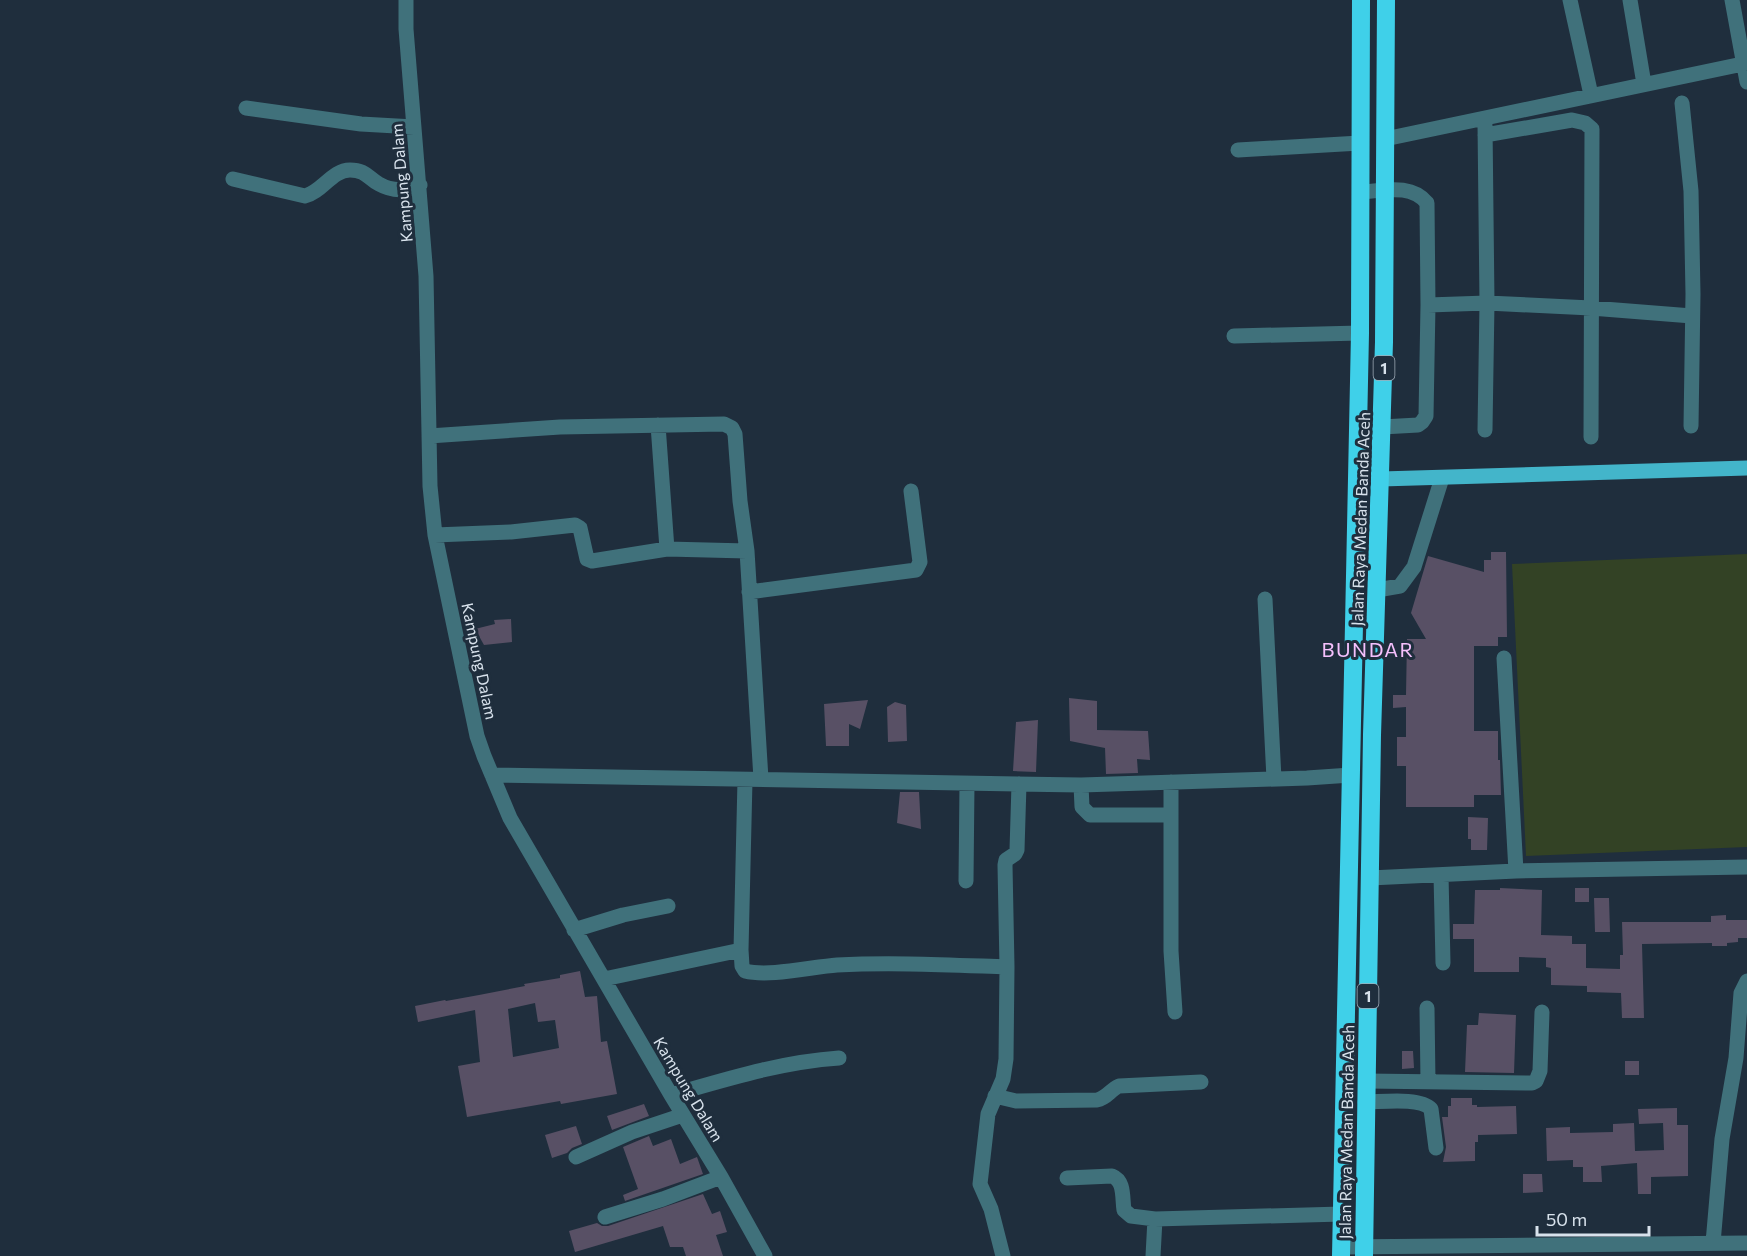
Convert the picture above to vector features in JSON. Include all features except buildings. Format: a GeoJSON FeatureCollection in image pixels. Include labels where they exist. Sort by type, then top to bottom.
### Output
{"type":"FeatureCollection","features":[{"type":"Feature","properties":{"kind":"highway","name":"Jalan Raya Medan Banda Aceh"},"geometry":{"type":"LineString","coordinates":[[1341,1251],[1356,590],[1360,333],[1361,0]]}},
{"type":"Feature","properties":{"kind":"highway","name":"Jalan Raya Medan Banda Aceh"},"geometry":{"type":"LineString","coordinates":[[1364,1251],[1371,745],[1384,342],[1386,0]]}},
{"type":"Feature","properties":{"kind":"highway"},"geometry":{"type":"LineString","coordinates":[[1356,590],[1377,590]]}},
{"type":"Feature","properties":{"kind":"main road"},"geometry":{"type":"LineString","coordinates":[[1381,479],[1747,468]]}},
{"type":"Feature","properties":{"kind":"street","name":"Kampung Dalam"},"geometry":{"type":"LineString","coordinates":[[406,0],[426,276],[430,486],[435,535],[477,736],[510,818],[765,1256]]}},
{"type":"Feature","properties":{"kind":"street"},"geometry":{"type":"LineString","coordinates":[[1570,0],[1591,95]]}},
{"type":"Feature","properties":{"kind":"street"},"geometry":{"type":"LineString","coordinates":[[1630,0],[1644,84]]}},
{"type":"Feature","properties":{"kind":"street"},"geometry":{"type":"LineString","coordinates":[[1732,0],[1747,82]]}},
{"type":"Feature","properties":{"kind":"street"},"geometry":{"type":"LineString","coordinates":[[1384,140],[1745,64]]}},
{"type":"Feature","properties":{"kind":"street"},"geometry":{"type":"LineString","coordinates":[[1682,103],[1691,191],[1691,426]]}},
{"type":"Feature","properties":{"kind":"street"},"geometry":{"type":"LineString","coordinates":[[246,108],[414,128]]}},
{"type":"Feature","properties":{"kind":"street"},"geometry":{"type":"LineString","coordinates":[[1484,118],[1487,303],[1485,430]]}},
{"type":"Feature","properties":{"kind":"street"},"geometry":{"type":"LineString","coordinates":[[1485,135],[1572,120],[1586,123],[1592,129],[1591,437]]}},
{"type":"Feature","properties":{"kind":"street"},"geometry":{"type":"LineString","coordinates":[[1238,150],[1360,143]]}},
{"type":"Feature","properties":{"kind":"street"},"geometry":{"type":"LineString","coordinates":[[233,178],[305,195],[315,191],[336,174],[351,170],[368,175],[381,185],[401,191],[420,185]]}},
{"type":"Feature","properties":{"kind":"street"},"geometry":{"type":"LineString","coordinates":[[1360,192],[1411,191],[1427,203],[1426,416],[1418,425],[1382,427]]}},
{"type":"Feature","properties":{"kind":"street"},"geometry":{"type":"LineString","coordinates":[[1428,305],[1487,303],[1692,316]]}},
{"type":"Feature","properties":{"kind":"street"},"geometry":{"type":"LineString","coordinates":[[1234,336],[1360,333]]}},
{"type":"Feature","properties":{"kind":"street"},"geometry":{"type":"LineString","coordinates":[[429,436],[560,427],[724,424],[732,428],[737,445],[740,501],[747,551],[761,779]]}},
{"type":"Feature","properties":{"kind":"street"},"geometry":{"type":"LineString","coordinates":[[658,425],[667,549]]}},
{"type":"Feature","properties":{"kind":"street"},"geometry":{"type":"LineString","coordinates":[[1377,590],[1400,586],[1411,572],[1442,478]]}},
{"type":"Feature","properties":{"kind":"street"},"geometry":{"type":"LineString","coordinates":[[748,592],[916,570],[920,562],[911,490]]}},
{"type":"Feature","properties":{"kind":"street"},"geometry":{"type":"LineString","coordinates":[[435,535],[511,532],[575,525],[580,528],[586,557],[589,561],[667,549],[747,551]]}},
{"type":"Feature","properties":{"kind":"street"},"geometry":{"type":"LineString","coordinates":[[1265,599],[1274,779]]}},
{"type":"Feature","properties":{"kind":"street"},"geometry":{"type":"LineString","coordinates":[[1504,658],[1516,871]]}},
{"type":"Feature","properties":{"kind":"street"},"geometry":{"type":"LineString","coordinates":[[492,776],[1082,785],[1274,779],[1351,774]]}},
{"type":"Feature","properties":{"kind":"street"},"geometry":{"type":"LineString","coordinates":[[745,780],[741,950],[743,969],[754,973],[836,965],[914,963],[1007,967]]}},
{"type":"Feature","properties":{"kind":"street"},"geometry":{"type":"LineString","coordinates":[[1171,782],[1171,951],[1175,1012]]}},
{"type":"Feature","properties":{"kind":"street"},"geometry":{"type":"LineString","coordinates":[[966,881],[967,784]]}},
{"type":"Feature","properties":{"kind":"street"},"geometry":{"type":"LineString","coordinates":[[1003,1256],[991,1209],[980,1184],[987,1120],[995,1096],[1002,1084],[1006,1059],[1005,865],[1006,860],[1017,850],[1019,784]]}},
{"type":"Feature","properties":{"kind":"street"},"geometry":{"type":"LineString","coordinates":[[1082,785],[1082,807],[1090,815],[1171,815]]}},
{"type":"Feature","properties":{"kind":"street"},"geometry":{"type":"LineString","coordinates":[[1370,878],[1516,871],[1747,867]]}},
{"type":"Feature","properties":{"kind":"street"},"geometry":{"type":"LineString","coordinates":[[1441,875],[1443,963]]}},
{"type":"Feature","properties":{"kind":"street"},"geometry":{"type":"LineString","coordinates":[[574,930],[623,915],[668,906]]}},
{"type":"Feature","properties":{"kind":"street"},"geometry":{"type":"LineString","coordinates":[[604,979],[741,950]]}},
{"type":"Feature","properties":{"kind":"street"},"geometry":{"type":"LineString","coordinates":[[1713,1243],[1722,1139],[1736,1058],[1741,993],[1747,981]]}},
{"type":"Feature","properties":{"kind":"street"},"geometry":{"type":"LineString","coordinates":[[1427,1008],[1428,1082]]}},
{"type":"Feature","properties":{"kind":"street"},"geometry":{"type":"LineString","coordinates":[[1366,1081],[1527,1084],[1536,1081],[1540,1071],[1542,1012]]}},
{"type":"Feature","properties":{"kind":"street"},"geometry":{"type":"LineString","coordinates":[[671,1095],[751,1072],[794,1063],[839,1058]]}},
{"type":"Feature","properties":{"kind":"street"},"geometry":{"type":"LineString","coordinates":[[995,1096],[1016,1101],[1096,1100],[1106,1098],[1119,1086],[1201,1082]]}},
{"type":"Feature","properties":{"kind":"street"},"geometry":{"type":"LineString","coordinates":[[1365,1102],[1426,1104],[1431,1109],[1436,1148]]}},
{"type":"Feature","properties":{"kind":"street"},"geometry":{"type":"LineString","coordinates":[[576,1157],[632,1132],[683,1115]]}},
{"type":"Feature","properties":{"kind":"street"},"geometry":{"type":"LineString","coordinates":[[605,1217],[663,1199],[721,1177]]}},
{"type":"Feature","properties":{"kind":"street"},"geometry":{"type":"LineString","coordinates":[[1067,1178],[1115,1177],[1120,1183],[1125,1213],[1131,1216],[1155,1219],[1342,1214]]}},
{"type":"Feature","properties":{"kind":"street"},"geometry":{"type":"LineString","coordinates":[[1153,1256],[1155,1219]]}},
{"type":"Feature","properties":{"kind":"street"},"geometry":{"type":"LineString","coordinates":[[1341,1251],[1507,1251],[1747,1243]]}},
{"type":"Feature","properties":{"kind":"green space"},"geometry":{"type":"Polygon","coordinates":[[[1747,554],[1747,847],[1526,856],[1512,564],[1747,554]]]}},
{"type":"Feature","properties":{"kind":"district","name":"BUNDAR"},"geometry":{"type":"Point","coordinates":[1368,649]}}]}
